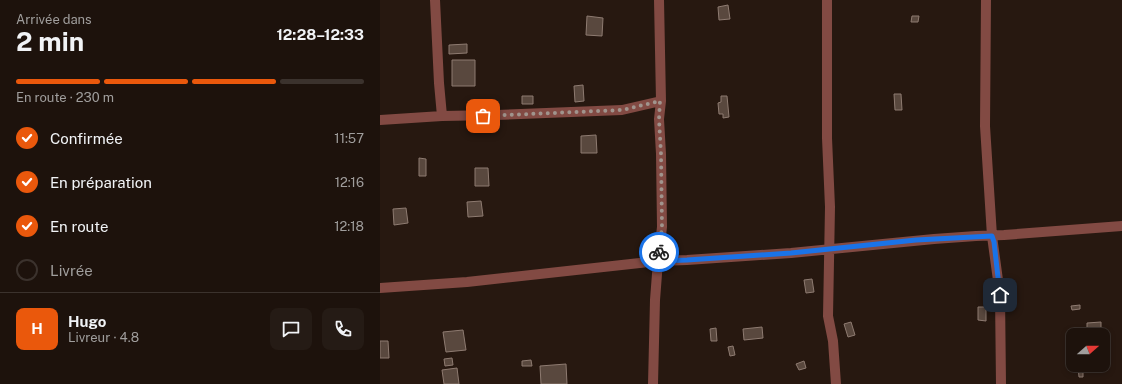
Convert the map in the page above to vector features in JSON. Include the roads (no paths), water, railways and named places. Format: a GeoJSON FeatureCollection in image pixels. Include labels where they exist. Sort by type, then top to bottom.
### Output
{"type":"FeatureCollection","features":[{"type":"Feature","properties":{"kind":"street"},"geometry":{"type":"LineString","coordinates":[[435,0],[442,116]]}},
{"type":"Feature","properties":{"kind":"street"},"geometry":{"type":"LineString","coordinates":[[653,384],[655,300],[662,227],[659,119],[659,0]]}},
{"type":"Feature","properties":{"kind":"street"},"geometry":{"type":"LineString","coordinates":[[827,0],[827,138],[830,207],[828,250],[828,316],[833,341],[836,384]]}},
{"type":"Feature","properties":{"kind":"street"},"geometry":{"type":"LineString","coordinates":[[986,0],[985,126],[992,236],[1000,295],[1000,384]]}},
{"type":"Feature","properties":{"kind":"street"},"geometry":{"type":"LineString","coordinates":[[380,120],[442,116],[622,110],[660,101]]}},
{"type":"Feature","properties":{"kind":"street"},"geometry":{"type":"LineString","coordinates":[[380,288],[467,282],[658,261],[828,250],[916,240],[1122,226]]}}]}
